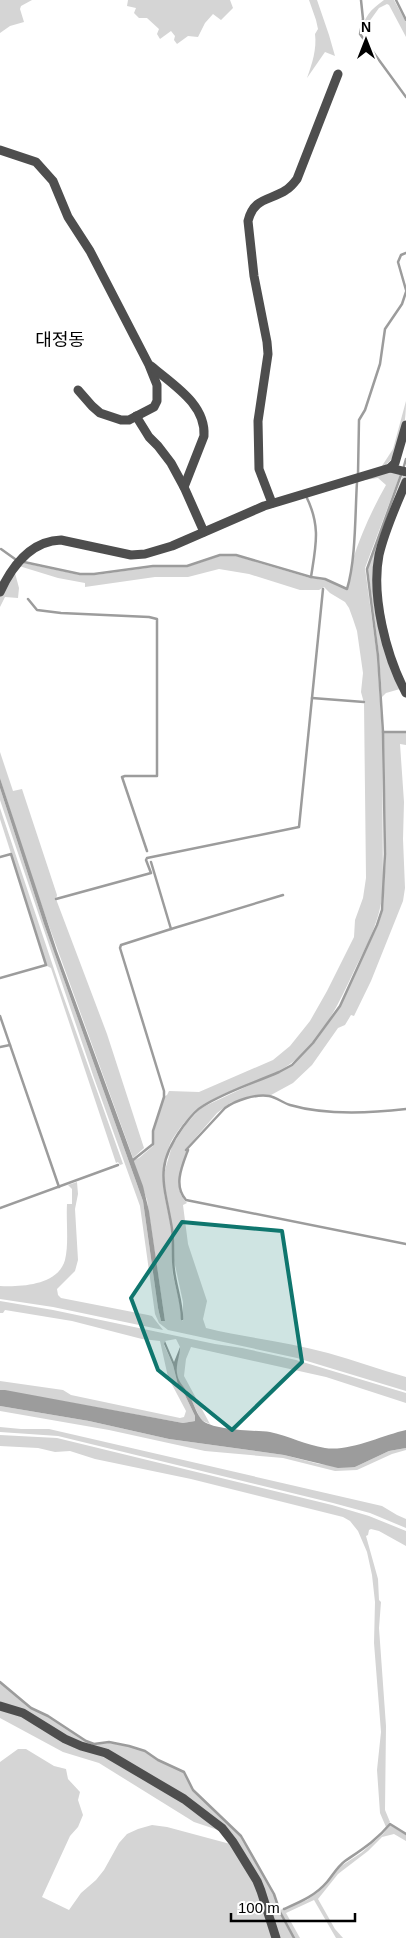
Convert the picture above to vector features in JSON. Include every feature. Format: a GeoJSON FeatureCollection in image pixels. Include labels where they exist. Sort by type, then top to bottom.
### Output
{"type":"FeatureCollection","features":[{"type":"Feature","properties":{"kind":"street"},"geometry":{"type":"LineString","coordinates":[[272,504],[259,469],[258,422],[268,354],[254,276],[248,221],[255,206],[268,198],[285,192],[297,179],[338,74]]}},
{"type":"Feature","properties":{"kind":"street"},"geometry":{"type":"LineString","coordinates":[[0,150],[36,162],[53,181],[68,217],[90,251],[149,365],[157,385],[158,401],[154,406],[129,420],[121,420],[100,413],[78,390]]}},
{"type":"Feature","properties":{"kind":"street"},"geometry":{"type":"LineString","coordinates":[[149,365],[193,402],[205,428],[202,443],[184,487]]}},
{"type":"Feature","properties":{"kind":"street"},"geometry":{"type":"LineString","coordinates":[[136,416],[148,437],[158,446],[171,463],[204,532]]}},
{"type":"Feature","properties":{"kind":"street"},"geometry":{"type":"LineString","coordinates":[[0,592],[19,561],[41,544],[61,540],[138,556],[172,546],[272,504],[390,468],[395,463],[406,425]]}},
{"type":"Feature","properties":{"kind":"street"},"geometry":{"type":"LineString","coordinates":[[390,468],[406,472]]}},
{"type":"Feature","properties":{"kind":"street"},"geometry":{"type":"LineString","coordinates":[[406,482],[387,526],[377,568],[383,633],[392,664],[406,693]]}},
{"type":"Feature","properties":{"kind":"street"},"geometry":{"type":"LineString","coordinates":[[0,1706],[23,1713],[65,1739],[106,1753],[184,1799],[222,1828],[233,1842],[262,1891],[276,1938]]}},
{"type":"Feature","properties":{"kind":"highlighted area"},"geometry":{"type":"Polygon","coordinates":[[[182,1222],[282,1231],[302,1362],[232,1430],[158,1370],[131,1298],[182,1222]]]}},
{"type":"Feature","properties":{"kind":"shaded area"},"geometry":{"type":"Polygon","coordinates":[[[0,0],[32,0],[21,6],[20,9],[24,22],[10,26],[0,33],[0,0]]]}},
{"type":"Feature","properties":{"kind":"shaded area"},"geometry":{"type":"Polygon","coordinates":[[[128,0],[230,0],[233,8],[221,20],[213,14],[205,23],[198,37],[188,36],[177,44],[174,40],[175,36],[171,31],[160,39],[157,34],[159,29],[147,18],[139,18],[134,13],[136,8],[127,6],[128,0]]]}},
{"type":"Feature","properties":{"kind":"shaded area"},"geometry":{"type":"Polygon","coordinates":[[[309,0],[317,0],[335,56],[325,52],[307,78],[315,51],[315,34],[318,29],[309,0]]]}},
{"type":"Feature","properties":{"kind":"shaded area"},"geometry":{"type":"Polygon","coordinates":[[[384,0],[394,0],[406,22],[406,37],[387,4],[379,8],[361,33],[368,14],[384,0]]]}},
{"type":"Feature","properties":{"kind":"shaded area"},"geometry":{"type":"Polygon","coordinates":[[[406,401],[404,429],[398,448],[387,464],[380,469],[393,449],[406,401]]]}},
{"type":"Feature","properties":{"kind":"shaded area"},"geometry":{"type":"Polygon","coordinates":[[[389,471],[401,472],[365,568],[377,656],[382,732],[383,890],[373,932],[335,1010],[311,1045],[290,1064],[279,1071],[292,1065],[316,1041],[340,1007],[378,925],[383,910],[386,853],[384,733],[406,733],[406,745],[400,744],[404,802],[405,888],[403,901],[371,981],[354,1016],[351,1015],[345,1025],[338,1028],[312,1065],[293,1083],[271,1095],[248,1097],[230,1103],[217,1113],[185,1150],[187,1152],[180,1171],[179,1185],[182,1197],[187,1203],[183,1205],[188,1244],[207,1301],[203,1319],[206,1328],[313,1349],[406,1377],[406,1391],[297,1358],[168,1330],[159,1323],[155,1314],[140,1206],[94,1078],[0,800],[0,788],[44,924],[143,1201],[158,1308],[161,1321],[165,1321],[147,1200],[133,1160],[139,1158],[153,1146],[154,1131],[165,1096],[169,1091],[199,1092],[273,1060],[290,1046],[310,1021],[354,937],[355,920],[363,898],[366,878],[364,703],[361,692],[363,673],[357,631],[345,602],[324,587],[319,590],[300,590],[249,574],[219,569],[188,577],[155,577],[85,587],[85,583],[58,578],[19,566],[15,573],[19,588],[18,598],[5,597],[0,607],[0,596],[19,562],[80,575],[95,575],[153,567],[187,567],[220,556],[236,556],[310,578],[325,580],[347,589],[353,559],[360,540],[386,485],[378,478],[358,481],[389,471]],[[270,1075],[232,1090],[205,1104],[180,1128],[170,1144],[165,1160],[163,1180],[171,1229],[173,1275],[181,1319],[183,1321],[183,1302],[173,1256],[173,1231],[164,1182],[165,1170],[172,1146],[186,1124],[201,1108],[270,1075]]]}},
{"type":"Feature","properties":{"kind":"shaded area"},"geometry":{"type":"Polygon","coordinates":[[[403,475],[405,477],[375,572],[400,689],[386,693],[382,697],[379,655],[368,568],[403,475]]]}},
{"type":"Feature","properties":{"kind":"shaded area"},"geometry":{"type":"Polygon","coordinates":[[[0,752],[13,791],[22,789],[57,895],[56,899],[107,1034],[144,1148],[133,1158],[32,879],[0,778],[0,752]]]}},
{"type":"Feature","properties":{"kind":"shaded area"},"geometry":{"type":"Polygon","coordinates":[[[0,778],[57,951],[143,1186],[149,1211],[165,1321],[161,1321],[158,1308],[143,1201],[44,924],[0,788],[0,778]]]}},
{"type":"Feature","properties":{"kind":"shaded area"},"geometry":{"type":"Polygon","coordinates":[[[0,808],[59,984],[123,1164],[116,1163],[51,968],[47,966],[0,819],[0,808]]]}},
{"type":"Feature","properties":{"kind":"shaded area"},"geometry":{"type":"Polygon","coordinates":[[[77,1182],[78,1194],[75,1209],[78,1260],[75,1271],[57,1289],[58,1295],[61,1298],[152,1316],[163,1330],[53,1307],[0,1299],[0,1286],[38,1283],[55,1275],[61,1268],[65,1260],[67,1247],[67,1204],[72,1204],[72,1189],[68,1185],[77,1182]]]}},
{"type":"Feature","properties":{"kind":"shaded area"},"geometry":{"type":"Polygon","coordinates":[[[0,1301],[53,1310],[296,1360],[406,1393],[406,1403],[326,1377],[191,1347],[186,1359],[184,1376],[210,1424],[201,1420],[187,1391],[180,1384],[177,1377],[180,1347],[176,1339],[165,1341],[164,1345],[173,1365],[178,1385],[195,1416],[195,1421],[183,1423],[0,1390],[0,1381],[63,1390],[71,1395],[180,1418],[184,1417],[186,1411],[168,1377],[160,1341],[142,1339],[72,1321],[5,1310],[3,1313],[0,1313],[0,1301]]]}},
{"type":"Feature","properties":{"kind":"shaded area"},"geometry":{"type":"Polygon","coordinates":[[[165,1341],[174,1362],[180,1347],[177,1369],[178,1379],[189,1395],[199,1416],[206,1423],[223,1428],[270,1432],[318,1447],[334,1449],[345,1448],[406,1430],[406,1448],[389,1451],[355,1467],[338,1468],[284,1455],[169,1439],[89,1421],[0,1406],[0,1390],[5,1390],[183,1423],[195,1421],[195,1416],[178,1385],[173,1365],[164,1344],[165,1341]]]}},
{"type":"Feature","properties":{"kind":"shaded area"},"geometry":{"type":"Polygon","coordinates":[[[0,1406],[89,1421],[169,1439],[284,1455],[319,1464],[355,1467],[389,1451],[406,1448],[406,1450],[392,1454],[357,1470],[335,1471],[283,1458],[205,1451],[109,1430],[0,1411],[0,1406]]]}},
{"type":"Feature","properties":{"kind":"shaded area"},"geometry":{"type":"Polygon","coordinates":[[[0,1427],[49,1429],[382,1506],[406,1519],[406,1528],[370,1513],[333,1503],[58,1436],[0,1432],[0,1427]]]}},
{"type":"Feature","properties":{"kind":"shaded area"},"geometry":{"type":"Polygon","coordinates":[[[0,1435],[57,1438],[332,1505],[369,1516],[406,1531],[406,1546],[379,1531],[371,1529],[366,1536],[378,1579],[379,1600],[381,1602],[379,1628],[386,1726],[385,1810],[390,1822],[386,1827],[380,1813],[377,1770],[381,1732],[374,1643],[375,1602],[372,1575],[367,1552],[358,1531],[350,1521],[343,1517],[191,1479],[95,1459],[70,1451],[55,1452],[38,1448],[0,1446],[0,1435]]]}},
{"type":"Feature","properties":{"kind":"shaded area"},"geometry":{"type":"Polygon","coordinates":[[[0,1683],[31,1708],[48,1716],[86,1741],[94,1744],[109,1743],[129,1746],[184,1772],[192,1790],[241,1836],[274,1894],[279,1912],[293,1938],[279,1938],[229,1831],[90,1747],[0,1703],[0,1683]]]}},
{"type":"Feature","properties":{"kind":"shaded area"},"geometry":{"type":"Polygon","coordinates":[[[0,1707],[93,1750],[157,1785],[224,1832],[194,1822],[99,1763],[63,1752],[0,1718],[0,1707]]]}},
{"type":"Feature","properties":{"kind":"shaded area"},"geometry":{"type":"Polygon","coordinates":[[[18,1749],[26,1749],[54,1766],[66,1769],[68,1779],[80,1792],[78,1800],[83,1815],[78,1827],[70,1836],[42,1897],[69,1910],[81,1893],[104,1870],[119,1843],[127,1834],[152,1825],[167,1827],[234,1845],[256,1881],[275,1938],[0,1938],[0,1762],[18,1749]]]}},
{"type":"Feature","properties":{"kind":"shaded area"},"geometry":{"type":"Polygon","coordinates":[[[390,1825],[406,1835],[406,1841],[394,1834],[382,1837],[368,1851],[338,1874],[318,1899],[335,1929],[343,1938],[336,1938],[314,1900],[286,1913],[300,1938],[294,1938],[280,1910],[307,1900],[318,1892],[338,1868],[361,1853],[383,1834],[390,1825]]]}},
{"type":"Feature","properties":{"kind":"waterway"},"geometry":{"type":"LineString","coordinates":[[361,0],[363,19],[360,34],[406,97]]}},
{"type":"Feature","properties":{"kind":"waterway"},"geometry":{"type":"LineString","coordinates":[[396,0],[406,20]]}},
{"type":"Feature","properties":{"kind":"waterway"},"geometry":{"type":"LineString","coordinates":[[406,253],[401,255],[398,262],[406,290]]}},
{"type":"Feature","properties":{"kind":"waterway"},"geometry":{"type":"LineString","coordinates":[[358,474],[359,420],[365,410],[380,364],[385,329],[402,304],[406,292]]}},
{"type":"Feature","properties":{"kind":"waterway"},"geometry":{"type":"LineString","coordinates":[[404,466],[406,459]]}},
{"type":"Feature","properties":{"kind":"waterway"},"geometry":{"type":"LineString","coordinates":[[182,1319],[174,1271],[172,1229],[164,1188],[164,1166],[167,1154],[182,1128],[200,1108],[221,1096],[292,1065],[313,1043],[340,1006],[382,910],[385,854],[383,732],[378,656],[367,569],[401,475]]}},
{"type":"Feature","properties":{"kind":"waterway"},"geometry":{"type":"LineString","coordinates":[[24,562],[80,574],[94,574],[153,566],[187,566],[220,555],[236,555],[311,577],[325,579],[347,589],[354,551],[357,482]]}},
{"type":"Feature","properties":{"kind":"waterway"},"geometry":{"type":"LineString","coordinates":[[306,496],[314,517],[316,536],[311,577]]}},
{"type":"Feature","properties":{"kind":"waterway"},"geometry":{"type":"LineString","coordinates":[[1,549],[15,559]]}},
{"type":"Feature","properties":{"kind":"waterway"},"geometry":{"type":"LineString","coordinates":[[56,899],[151,873],[147,858],[299,827],[323,589]]}},
{"type":"Feature","properties":{"kind":"waterway"},"geometry":{"type":"LineString","coordinates":[[28,599],[37,610],[157,619],[157,776],[122,777],[147,851]]}},
{"type":"Feature","properties":{"kind":"waterway"},"geometry":{"type":"LineString","coordinates":[[312,698],[364,702]]}},
{"type":"Feature","properties":{"kind":"waterway"},"geometry":{"type":"LineString","coordinates":[[383,732],[406,732]]}},
{"type":"Feature","properties":{"kind":"waterway"},"geometry":{"type":"LineString","coordinates":[[0,857],[11,854],[46,965],[0,978]]}},
{"type":"Feature","properties":{"kind":"waterway"},"geometry":{"type":"LineString","coordinates":[[133,1160],[153,1144],[153,1131],[164,1097],[164,1091],[120,948],[121,945],[171,929],[151,862]]}},
{"type":"Feature","properties":{"kind":"waterway"},"geometry":{"type":"LineString","coordinates":[[171,929],[283,895]]}},
{"type":"Feature","properties":{"kind":"waterway"},"geometry":{"type":"LineString","coordinates":[[0,1016],[59,1187]]}},
{"type":"Feature","properties":{"kind":"waterway"},"geometry":{"type":"LineString","coordinates":[[0,1047],[10,1045]]}},
{"type":"Feature","properties":{"kind":"waterway"},"geometry":{"type":"LineString","coordinates":[[186,1150],[225,1108],[240,1100],[252,1097],[269,1096],[290,1105],[332,1112],[406,1109]]}},
{"type":"Feature","properties":{"kind":"waterway"},"geometry":{"type":"LineString","coordinates":[[188,1150],[181,1169],[179,1182],[180,1189],[186,1200],[406,1244]]}},
{"type":"Feature","properties":{"kind":"waterway"},"geometry":{"type":"LineString","coordinates":[[0,1208],[118,1165]]}},
{"type":"Feature","properties":{"kind":"waterway"},"geometry":{"type":"LineString","coordinates":[[0,1682],[31,1708],[48,1716],[86,1741],[94,1744],[109,1742],[145,1751],[158,1760],[184,1772],[193,1790],[241,1836],[274,1894],[280,1912],[294,1938]]}},
{"type":"Feature","properties":{"kind":"waterway"},"geometry":{"type":"LineString","coordinates":[[284,1909],[317,1891],[342,1863],[363,1849],[390,1824],[406,1834]]}},
{"type":"Feature","properties":{"kind":"district","name":"대정동"},"geometry":{"type":"Point","coordinates":[60,340]}}]}
